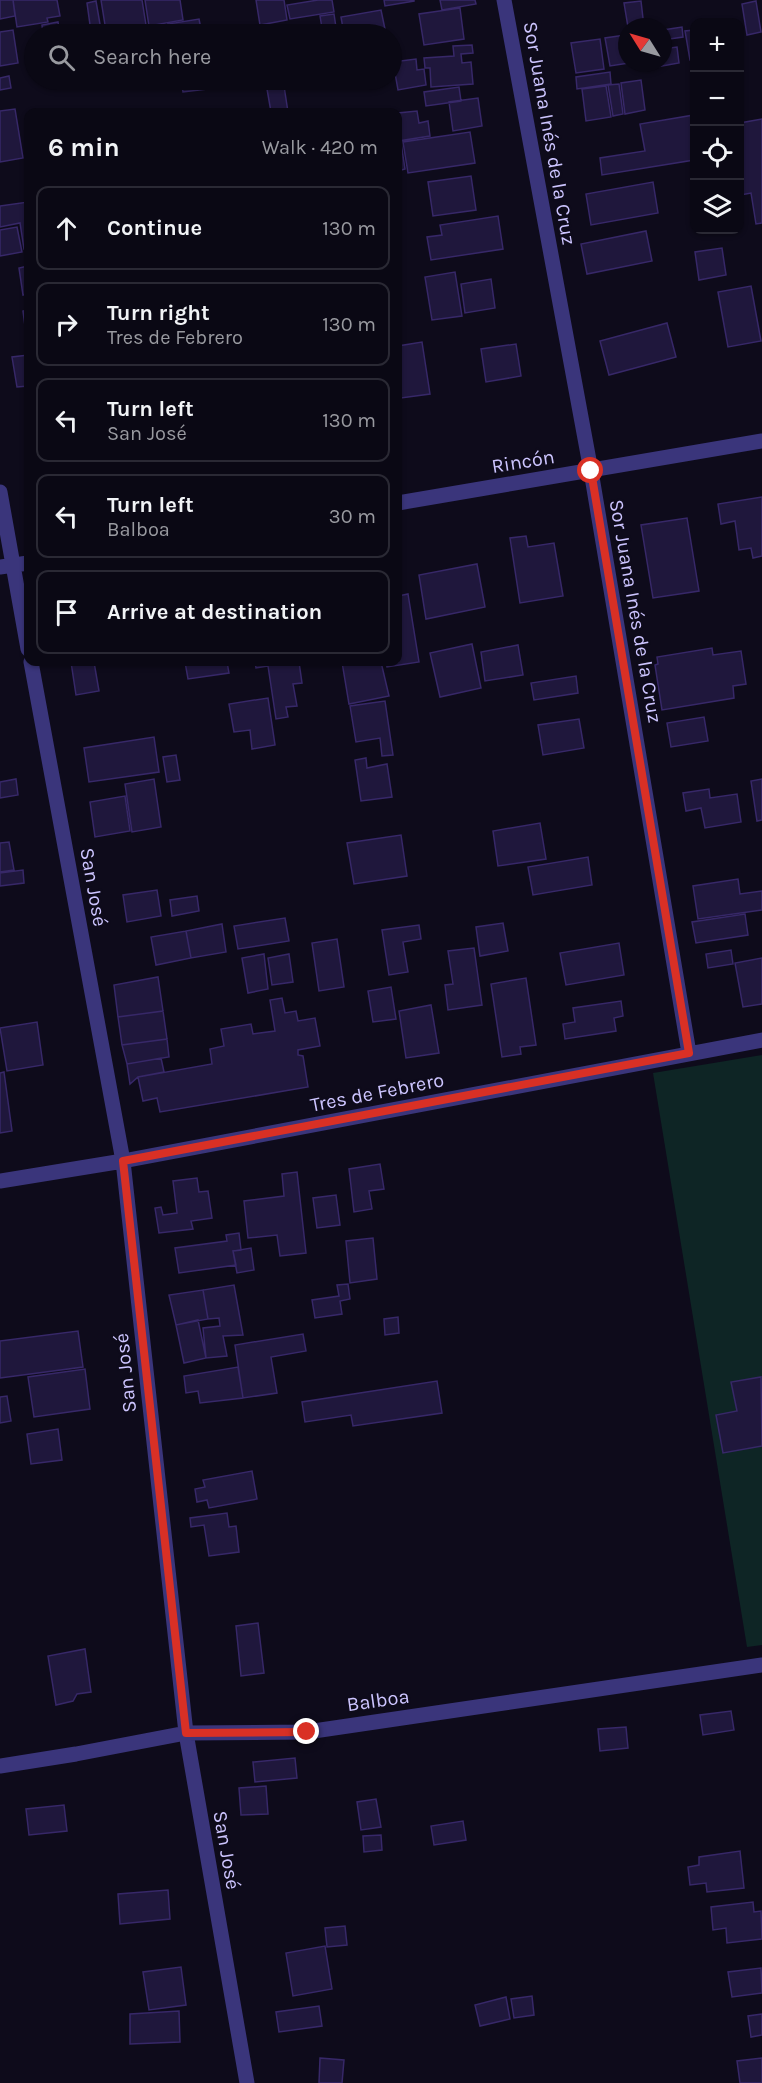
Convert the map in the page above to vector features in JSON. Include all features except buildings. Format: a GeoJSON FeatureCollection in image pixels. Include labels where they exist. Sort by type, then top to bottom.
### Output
{"type":"FeatureCollection","features":[{"type":"Feature","properties":{"kind":"street","name":"Sor Juana Inés de la Cruz"},"geometry":{"type":"LineString","coordinates":[[504,0],[591,471],[689,1053]]}},
{"type":"Feature","properties":{"kind":"street","name":"Rincón"},"geometry":{"type":"LineString","coordinates":[[402,501],[762,441]]}},
{"type":"Feature","properties":{"kind":"street"},"geometry":{"type":"LineString","coordinates":[[0,492],[24,625]]}},
{"type":"Feature","properties":{"kind":"street","name":"San José"},"geometry":{"type":"LineString","coordinates":[[32,666],[123,1161],[186,1733],[247,2083]]}},
{"type":"Feature","properties":{"kind":"street","name":"Tres de Febrero"},"geometry":{"type":"LineString","coordinates":[[0,1181],[123,1161],[762,1040]]}},
{"type":"Feature","properties":{"kind":"street","name":"Balboa"},"geometry":{"type":"LineString","coordinates":[[0,1766],[186,1733],[307,1732],[762,1665]]}},
{"type":"Feature","properties":{"kind":"green space"},"geometry":{"type":"Polygon","coordinates":[[[762,1055],[762,1645],[747,1647],[653,1073],[762,1055]]]}},
{"type":"Feature","properties":{"kind":"route"},"geometry":{"type":"LineString","coordinates":[[307,1732],[186,1733],[123,1161],[689,1053],[591,471]]}}]}
